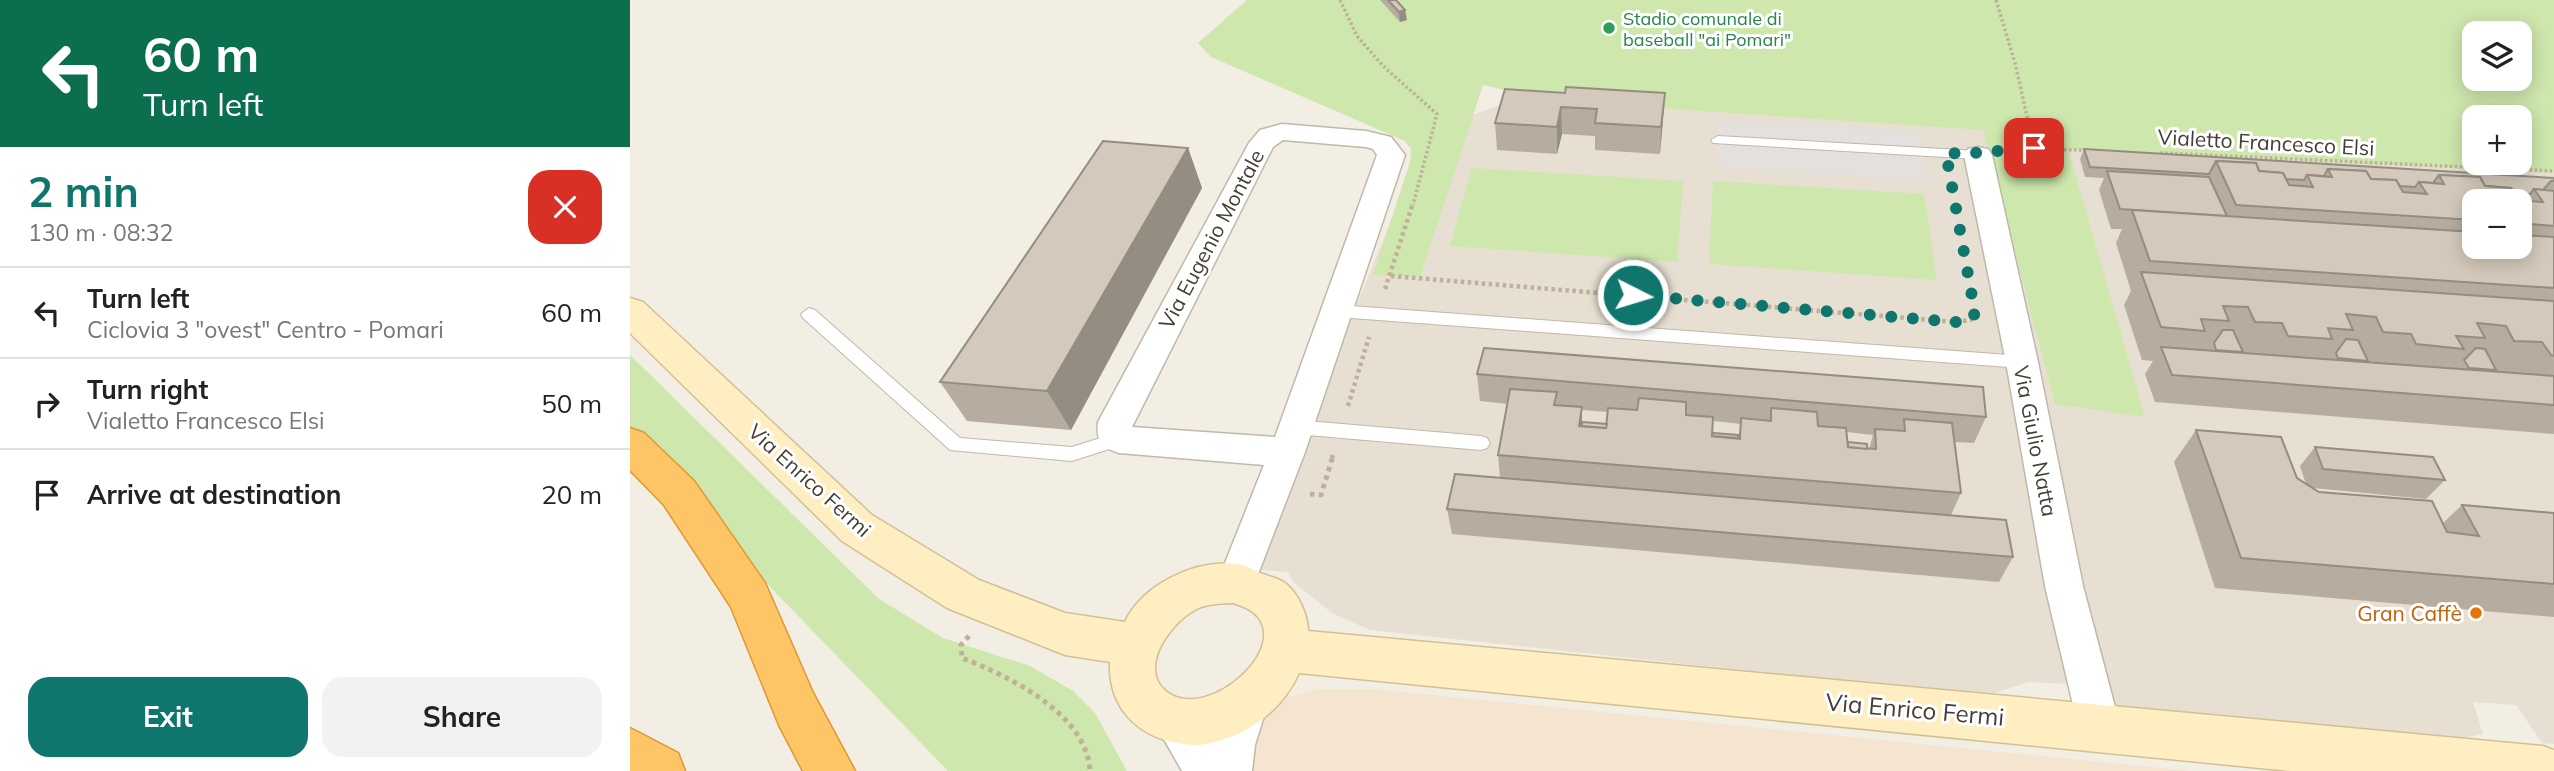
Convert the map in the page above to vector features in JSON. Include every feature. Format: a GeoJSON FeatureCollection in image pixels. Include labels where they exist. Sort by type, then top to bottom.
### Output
{"type":"FeatureCollection","features":[{"type":"Feature","properties":{"kind":"highway"},"geometry":{"type":"LineString","coordinates":[[630,443],[679,493],[749,597],[796,709],[830,771]]}},
{"type":"Feature","properties":{"kind":"highway"},"geometry":{"type":"LineString","coordinates":[[630,752],[660,771]]}},
{"type":"Feature","properties":{"kind":"street","name":"Via Eugenio Montale"},"geometry":{"type":"LineString","coordinates":[[1119,439],[1114,436],[1115,422],[1262,143],[1269,136],[1282,132],[1366,139],[1382,143],[1391,155],[1338,311],[1236,583]]}},
{"type":"Feature","properties":{"kind":"street","name":"Via Giulio Natta"},"geometry":{"type":"LineString","coordinates":[[1978,155],[2022,362],[2064,586],[2099,726]]}},
{"type":"Feature","properties":{"kind":"street","name":"Via Enrico Fermi"},"geometry":{"type":"LineString","coordinates":[[630,311],[857,528],[963,594],[1065,634],[1135,645]]}},
{"type":"Feature","properties":{"kind":"street"},"geometry":{"type":"LineString","coordinates":[[1119,439],[1194,447],[1291,439]]}},
{"type":"Feature","properties":{"kind":"street"},"geometry":{"type":"LineString","coordinates":[[1236,583],[1255,587],[1271,597],[1282,612],[1287,630],[1286,650],[1273,679],[1247,703],[1211,720],[1174,720],[1153,711],[1140,698],[1133,682],[1131,664],[1135,645],[1147,623],[1166,605],[1188,591],[1212,584],[1236,583]]}},
{"type":"Feature","properties":{"kind":"street","name":"Via Enrico Fermi"},"geometry":{"type":"LineString","coordinates":[[1286,650],[2099,726],[2396,764],[2543,771]]}},
{"type":"Feature","properties":{"kind":"street"},"geometry":{"type":"LineString","coordinates":[[1230,771],[1234,745],[1247,703]]}},
{"type":"Feature","properties":{"kind":"street"},"geometry":{"type":"LineString","coordinates":[[1174,720],[1207,771]]}},
{"type":"Feature","properties":{"kind":"lane"},"geometry":{"type":"LineString","coordinates":[[1718,140],[1978,155]]}},
{"type":"Feature","properties":{"kind":"lane"},"geometry":{"type":"LineString","coordinates":[[1338,311],[2022,362]]}},
{"type":"Feature","properties":{"kind":"lane"},"geometry":{"type":"LineString","coordinates":[[809,314],[956,445],[1072,454],[1119,439]]}},
{"type":"Feature","properties":{"kind":"lane"},"geometry":{"type":"LineString","coordinates":[[1291,439],[1481,443]]}},
{"type":"Feature","properties":{"kind":"path"},"geometry":{"type":"LineString","coordinates":[[1996,0],[2015,63],[2034,148]]}},
{"type":"Feature","properties":{"kind":"path"},"geometry":{"type":"LineString","coordinates":[[1978,155],[1999,149],[2095,150]]}},
{"type":"Feature","properties":{"kind":"path","name":"Vialetto Francesco Elsi"},"geometry":{"type":"LineString","coordinates":[[2151,153],[2554,171]]}},
{"type":"Feature","properties":{"kind":"path"},"geometry":{"type":"LineString","coordinates":[[1391,276],[1955,322],[1971,320],[1975,313]]}},
{"type":"Feature","properties":{"kind":"path"},"geometry":{"type":"LineString","coordinates":[[994,606],[961,645],[962,658],[990,669],[1041,697],[1068,724],[1089,753],[1090,771]]}},
{"type":"Feature","properties":{"kind":"shaded area"},"geometry":{"type":"Polygon","coordinates":[[[1523,96],[2462,162],[2462,175],[2532,175],[2532,155],[2554,140],[2554,744],[2542,743],[2516,705],[2473,702],[2483,734],[2457,739],[2122,709],[2092,685],[2029,682],[1985,696],[1370,630],[1332,613],[1293,582],[1288,572],[1249,569],[1427,132],[1523,96]]]}},
{"type":"Feature","properties":{"kind":"shaded area"},"geometry":{"type":"Polygon","coordinates":[[[1719,120],[1920,132],[1927,181],[1717,167],[1719,120]]]}},
{"type":"Feature","properties":{"kind":"shaded area"},"geometry":{"type":"Polygon","coordinates":[[[1317,689],[1371,689],[2193,771],[1231,771],[1245,732],[1283,699],[1317,689]]]}},
{"type":"Feature","properties":{"kind":"green space"},"geometry":{"type":"Polygon","coordinates":[[[1247,0],[2554,0],[2554,173],[2532,172],[2532,105],[2462,105],[2462,168],[2068,149],[2145,417],[2055,404],[1983,130],[1552,101],[1483,85],[1420,277],[1373,275],[1410,162],[1411,149],[1405,141],[1211,57],[1198,43],[1247,0]]]}},
{"type":"Feature","properties":{"kind":"green space"},"geometry":{"type":"Polygon","coordinates":[[[1472,168],[1683,181],[1677,262],[1450,246],[1472,168]]]}},
{"type":"Feature","properties":{"kind":"green space"},"geometry":{"type":"Polygon","coordinates":[[[1713,181],[1924,194],[1937,280],[1709,264],[1713,181]]]}},
{"type":"Feature","properties":{"kind":"green space"},"geometry":{"type":"Polygon","coordinates":[[[630,355],[879,599],[943,638],[1030,666],[1073,691],[1095,713],[1127,771],[948,771],[630,442],[630,355]]]}},
{"type":"Feature","properties":{"kind":"building"},"geometry":{"type":"Polygon","coordinates":[[[1388,0],[1396,0],[1405,10],[1399,12],[1388,0]]]}},
{"type":"Feature","properties":{"kind":"building"},"geometry":{"type":"Polygon","coordinates":[[[1566,87],[1665,93],[1661,127],[1595,123],[1597,109],[1561,107],[1557,127],[1495,123],[1505,89],[1565,93],[1566,87]]]}},
{"type":"Feature","properties":{"kind":"building"},"geometry":{"type":"Polygon","coordinates":[[[1103,141],[1188,148],[1047,391],[940,382],[1103,141]]]}},
{"type":"Feature","properties":{"kind":"building"},"geometry":{"type":"Polygon","coordinates":[[[2084,149],[2462,172],[2462,175],[2554,178],[2554,181],[2543,190],[2534,189],[2532,192],[2532,189],[2485,186],[2480,177],[2439,175],[2433,183],[2419,182],[2415,187],[2400,186],[2396,180],[2371,179],[2366,171],[2328,169],[2324,176],[2307,175],[2304,180],[2286,179],[2283,173],[2259,171],[2256,163],[2216,161],[2209,174],[2090,167],[2084,149]]]}},
{"type":"Feature","properties":{"kind":"building"},"geometry":{"type":"Polygon","coordinates":[[[2216,161],[2256,163],[2259,171],[2283,173],[2289,185],[2313,187],[2307,175],[2332,177],[2328,169],[2366,171],[2371,179],[2396,180],[2403,192],[2427,194],[2419,182],[2444,184],[2439,175],[2480,177],[2485,186],[2512,189],[2462,189],[2462,219],[2236,205],[2216,161]]]}},
{"type":"Feature","properties":{"kind":"building"},"geometry":{"type":"Polygon","coordinates":[[[2107,171],[2209,177],[2227,216],[2120,209],[2107,171]]]}},
{"type":"Feature","properties":{"kind":"building"},"geometry":{"type":"Polygon","coordinates":[[[2534,189],[2554,191],[2554,226],[2532,224],[2532,201],[2543,202],[2534,189]]]}},
{"type":"Feature","properties":{"kind":"building"},"geometry":{"type":"Polygon","coordinates":[[[2132,210],[2462,231],[2462,259],[2532,259],[2532,236],[2554,237],[2554,288],[2150,261],[2132,210]]]}},
{"type":"Feature","properties":{"kind":"building"},"geometry":{"type":"Polygon","coordinates":[[[2141,272],[2554,301],[2554,356],[2542,342],[2514,341],[2506,326],[2477,323],[2485,338],[2456,336],[2464,349],[2416,344],[2411,334],[2383,332],[2376,317],[2346,314],[2353,330],[2328,328],[2332,339],[2288,336],[2282,323],[2255,322],[2248,307],[2223,306],[2229,321],[2201,319],[2205,331],[2161,327],[2141,272]]]}},
{"type":"Feature","properties":{"kind":"building"},"geometry":{"type":"Polygon","coordinates":[[[2223,330],[2233,330],[2243,352],[2216,350],[2214,343],[2223,330]]]}},
{"type":"Feature","properties":{"kind":"building"},"geometry":{"type":"Polygon","coordinates":[[[2346,339],[2358,340],[2368,361],[2338,358],[2336,353],[2346,339]]]}},
{"type":"Feature","properties":{"kind":"building"},"geometry":{"type":"Polygon","coordinates":[[[2161,347],[2554,376],[2554,405],[2172,375],[2161,347]]]}},
{"type":"Feature","properties":{"kind":"building"},"geometry":{"type":"Polygon","coordinates":[[[1484,348],[1983,387],[1986,417],[1477,374],[1484,348]]]}},
{"type":"Feature","properties":{"kind":"building"},"geometry":{"type":"Polygon","coordinates":[[[2476,348],[2485,349],[2496,370],[2469,368],[2464,360],[2476,348]]]}},
{"type":"Feature","properties":{"kind":"building"},"geometry":{"type":"Polygon","coordinates":[[[1510,389],[1557,392],[1554,405],[1582,407],[1579,426],[1606,428],[1608,408],[1637,410],[1639,398],[1686,402],[1686,415],[1713,417],[1712,436],[1740,439],[1741,418],[1771,421],[1771,408],[1817,412],[1818,426],[1846,428],[1848,447],[1876,449],[1875,429],[1905,431],[1904,419],[1952,423],[1961,493],[1498,455],[1510,389]]]}},
{"type":"Feature","properties":{"kind":"building"},"geometry":{"type":"Polygon","coordinates":[[[1582,422],[1607,424],[1606,428],[1582,426],[1582,422]]]}},
{"type":"Feature","properties":{"kind":"building"},"geometry":{"type":"Polygon","coordinates":[[[2196,430],[2281,437],[2297,478],[2319,492],[2432,501],[2447,532],[2479,536],[2462,505],[2554,513],[2554,584],[2241,558],[2196,430]]]}},
{"type":"Feature","properties":{"kind":"building"},"geometry":{"type":"Polygon","coordinates":[[[1713,433],[1738,435],[1738,438],[1712,436],[1713,433]]]}},
{"type":"Feature","properties":{"kind":"building"},"geometry":{"type":"Polygon","coordinates":[[[1848,442],[1867,444],[1867,449],[1848,447],[1848,442]]]}},
{"type":"Feature","properties":{"kind":"building"},"geometry":{"type":"Polygon","coordinates":[[[2315,447],[2433,457],[2445,480],[2323,469],[2315,447]]]}},
{"type":"Feature","properties":{"kind":"building"},"geometry":{"type":"Polygon","coordinates":[[[1455,474],[2006,520],[2013,557],[1447,509],[1455,474]]]}},
{"type":"Feature","properties":{"kind":"place","name":"Stadio comunale di baseball \"ai Pomari\""},"geometry":{"type":"Point","coordinates":[1609,28]}},
{"type":"Feature","properties":{"kind":"place","name":"Gran Caffè"},"geometry":{"type":"Point","coordinates":[2476,613]}},
{"type":"Feature","properties":{"kind":"route"},"geometry":{"type":"LineString","coordinates":[[1633,295],[1955,322],[1971,320],[1975,313],[1946,153],[1978,155],[1999,149],[2034,148]]}}]}
